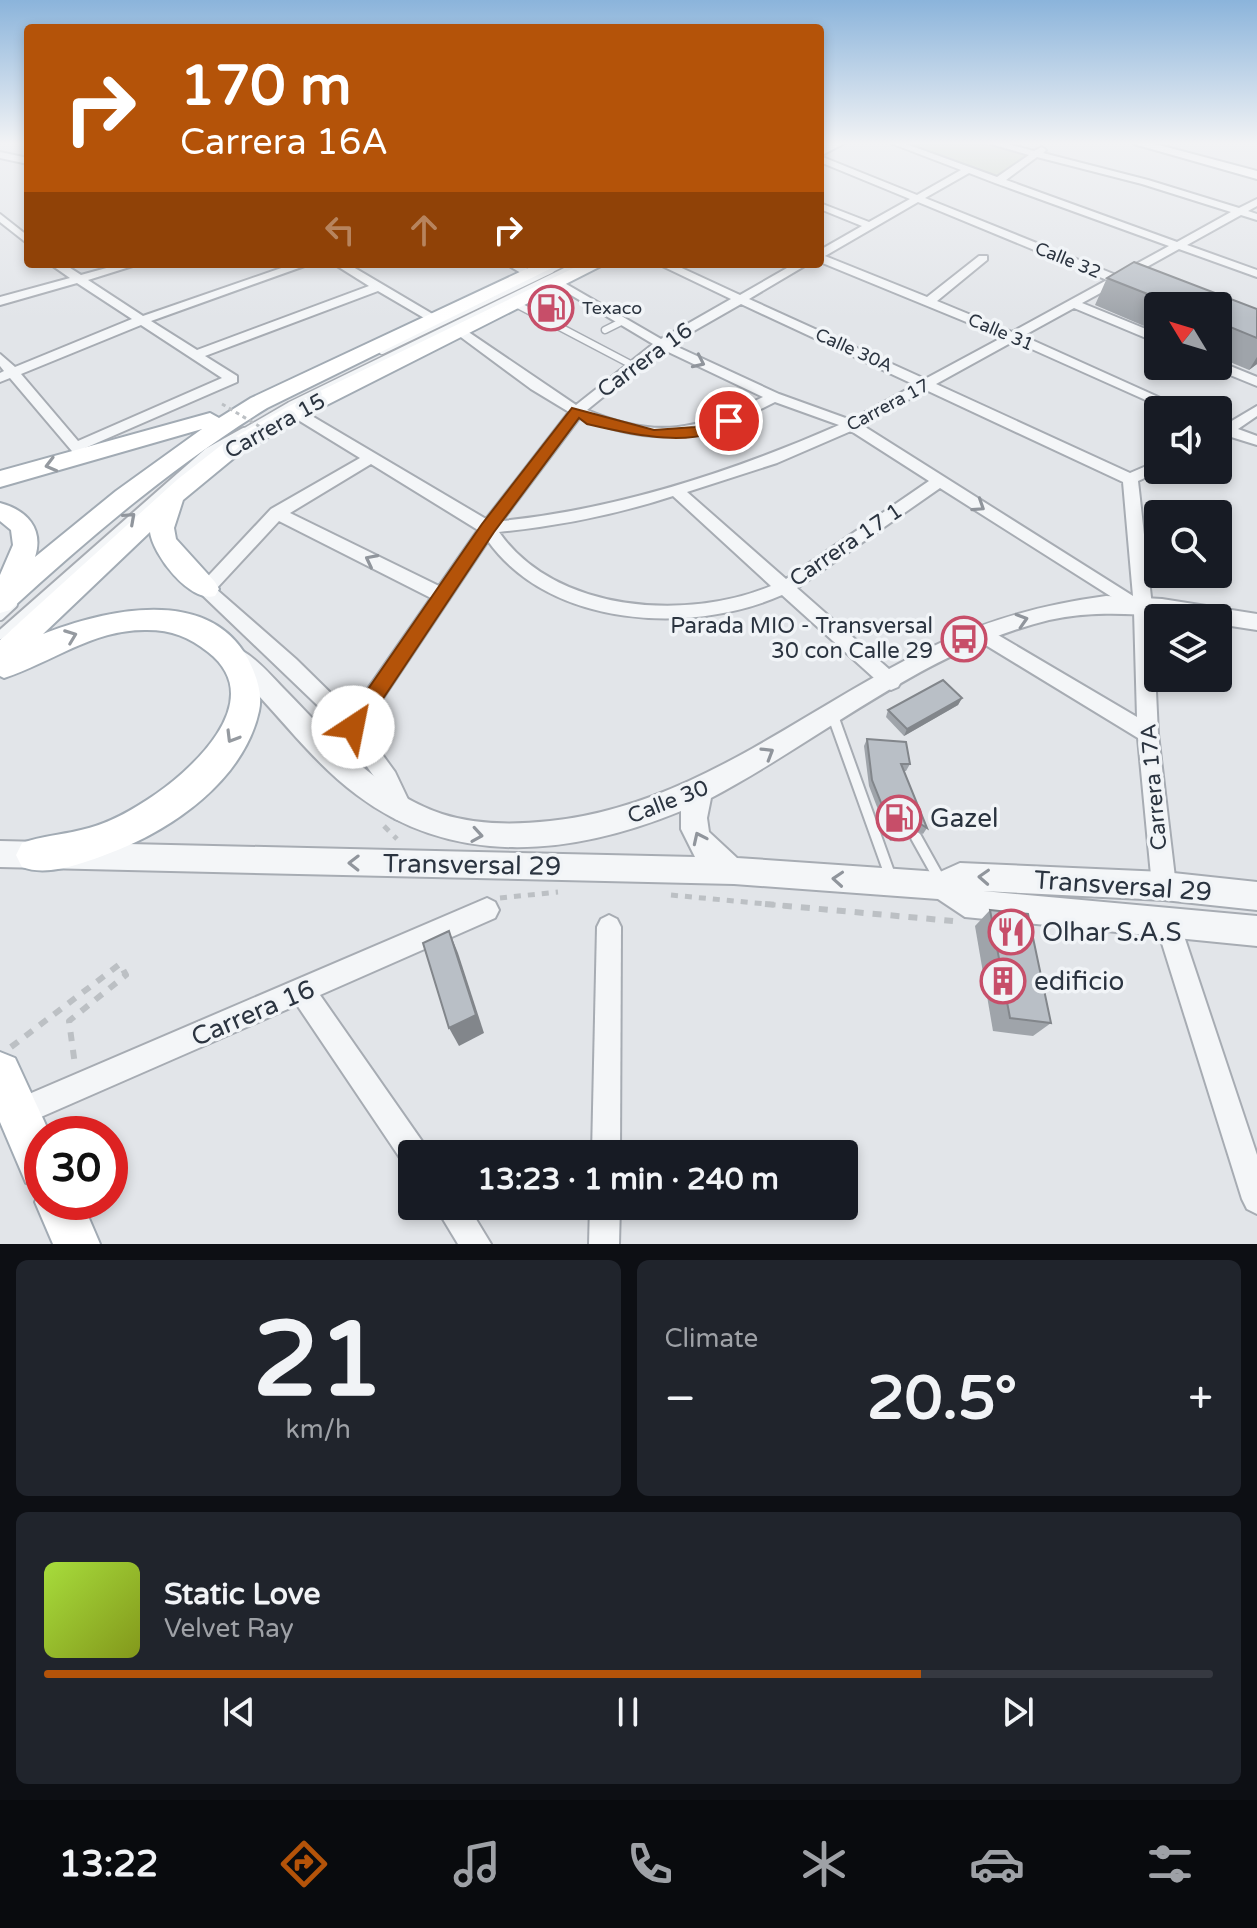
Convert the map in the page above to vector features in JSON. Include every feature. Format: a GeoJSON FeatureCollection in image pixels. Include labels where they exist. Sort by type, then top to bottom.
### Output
{"type":"FeatureCollection","features":[{"type":"Feature","properties":{"kind":"main road","name":"Carrera 15"},"geometry":{"type":"LineString","coordinates":[[0,657],[186,484],[232,448],[295,412],[560,285],[589,268]]}},
{"type":"Feature","properties":{"kind":"main road","name":"Carrera 15"},"geometry":{"type":"LineString","coordinates":[[0,600],[138,482],[183,449],[259,403],[435,319],[521,269],[560,285]]}},
{"type":"Feature","properties":{"kind":"main road"},"geometry":{"type":"LineString","coordinates":[[0,479],[80,451],[194,426],[259,403]]}},
{"type":"Feature","properties":{"kind":"main road"},"geometry":{"type":"LineString","coordinates":[[186,484],[163,516],[160,534],[162,542],[205,589]]}},
{"type":"Feature","properties":{"kind":"main road"},"geometry":{"type":"LineString","coordinates":[[0,511],[21,524],[26,548],[0,600]]}},
{"type":"Feature","properties":{"kind":"main road"},"geometry":{"type":"LineString","coordinates":[[0,668],[74,634],[130,620],[161,621],[190,627],[228,652],[243,681],[244,712],[233,737],[201,778],[156,812],[124,830],[89,845],[34,855]]}},
{"type":"Feature","properties":{"kind":"main road"},"geometry":{"type":"LineString","coordinates":[[0,1073],[24,1126]]}},
{"type":"Feature","properties":{"kind":"main road"},"geometry":{"type":"LineString","coordinates":[[66,1220],[77,1244]]}},
{"type":"Feature","properties":{"kind":"street"},"geometry":{"type":"LineString","coordinates":[[824,254],[914,202]]}},
{"type":"Feature","properties":{"kind":"street","name":"Calle 32"},"geometry":{"type":"LineString","coordinates":[[926,202],[1124,283]]}},
{"type":"Feature","properties":{"kind":"street"},"geometry":{"type":"LineString","coordinates":[[1056,202],[1257,274]]}},
{"type":"Feature","properties":{"kind":"street"},"geometry":{"type":"LineString","coordinates":[[1208,202],[1257,217]]}},
{"type":"Feature","properties":{"kind":"street","name":"Carrera 17"},"geometry":{"type":"LineString","coordinates":[[488,528],[562,519],[677,492],[772,460],[852,425],[1075,304],[1124,283],[1178,246],[1257,202]]}},
{"type":"Feature","properties":{"kind":"street"},"geometry":{"type":"LineString","coordinates":[[824,208],[871,226]]}},
{"type":"Feature","properties":{"kind":"street"},"geometry":{"type":"LineString","coordinates":[[0,217],[24,238]]}},
{"type":"Feature","properties":{"kind":"street"},"geometry":{"type":"LineString","coordinates":[[0,234],[24,226]]}},
{"type":"Feature","properties":{"kind":"street","name":"Calle 31"},"geometry":{"type":"LineString","coordinates":[[824,258],[1148,396]]}},
{"type":"Feature","properties":{"kind":"street"},"geometry":{"type":"LineString","coordinates":[[929,302],[983,258]]}},
{"type":"Feature","properties":{"kind":"street"},"geometry":{"type":"LineString","coordinates":[[0,358],[6,376],[80,451],[232,379],[61,268]]}},
{"type":"Feature","properties":{"kind":"street"},"geometry":{"type":"LineString","coordinates":[[0,301],[119,268]]}},
{"type":"Feature","properties":{"kind":"street"},"geometry":{"type":"LineString","coordinates":[[6,376],[139,321],[292,268]]}},
{"type":"Feature","properties":{"kind":"street"},"geometry":{"type":"LineString","coordinates":[[346,268],[435,319]]}},
{"type":"Feature","properties":{"kind":"street","name":"Calle 30A"},"geometry":{"type":"LineString","coordinates":[[673,268],[929,383],[1130,479]]}},
{"type":"Feature","properties":{"kind":"street","name":"Carrera 16"},"geometry":{"type":"LineString","coordinates":[[353,727],[488,528],[577,411],[661,344],[794,268]]}},
{"type":"Feature","properties":{"kind":"street","name":"Calle 30"},"geometry":{"type":"LineString","coordinates":[[560,285],[661,344],[774,397],[852,425],[1138,606]]}},
{"type":"Feature","properties":{"kind":"street"},"geometry":{"type":"LineString","coordinates":[[196,355],[377,287]]}},
{"type":"Feature","properties":{"kind":"street"},"geometry":{"type":"LineString","coordinates":[[1075,304],[1144,333]]}},
{"type":"Feature","properties":{"kind":"street"},"geometry":{"type":"LineString","coordinates":[[460,332],[592,421],[654,434],[696,431],[774,397]]}},
{"type":"Feature","properties":{"kind":"street"},"geometry":{"type":"LineString","coordinates":[[1232,371],[1257,382]]}},
{"type":"Feature","properties":{"kind":"street"},"geometry":{"type":"LineString","coordinates":[[1232,425],[1257,410]]}},
{"type":"Feature","properties":{"kind":"street"},"geometry":{"type":"LineString","coordinates":[[295,412],[488,528]]}},
{"type":"Feature","properties":{"kind":"street"},"geometry":{"type":"LineString","coordinates":[[1232,434],[1257,441]]}},
{"type":"Feature","properties":{"kind":"street"},"geometry":{"type":"LineString","coordinates":[[371,458],[277,513],[205,589],[353,727],[387,774],[392,817]]}},
{"type":"Feature","properties":{"kind":"street"},"geometry":{"type":"LineString","coordinates":[[1130,479],[1144,472]]}},
{"type":"Feature","properties":{"kind":"street","name":"Carrera 17A"},"geometry":{"type":"LineString","coordinates":[[1130,479],[1148,734],[1164,886]]}},
{"type":"Feature","properties":{"kind":"street","name":"Carrera 17 1"},"geometry":{"type":"LineString","coordinates":[[488,528],[496,544],[529,573],[571,594],[620,610],[674,613],[705,609],[784,587],[940,481]]}},
{"type":"Feature","properties":{"kind":"street"},"geometry":{"type":"LineString","coordinates":[[677,492],[891,682]]}},
{"type":"Feature","properties":{"kind":"street"},"geometry":{"type":"LineString","coordinates":[[277,513],[441,595]]}},
{"type":"Feature","properties":{"kind":"street","name":"Calle 30"},"geometry":{"type":"LineString","coordinates":[[228,652],[263,680],[392,817],[445,830],[498,838],[544,837],[606,825],[659,809],[700,791],[980,633],[1070,608],[1138,606],[1257,622]]}},
{"type":"Feature","properties":{"kind":"street"},"geometry":{"type":"LineString","coordinates":[[980,633],[1148,734]]}},
{"type":"Feature","properties":{"kind":"street"},"geometry":{"type":"LineString","coordinates":[[700,791],[692,812],[695,834],[708,855],[734,871]]}},
{"type":"Feature","properties":{"kind":"street","name":"Transversal 29"},"geometry":{"type":"LineString","coordinates":[[0,854],[734,871],[943,886],[960,876],[1164,886],[1257,896]]}},
{"type":"Feature","properties":{"kind":"street","name":"Transversal 29"},"geometry":{"type":"LineString","coordinates":[[943,886],[965,903],[1257,931]]}},
{"type":"Feature","properties":{"kind":"street","name":"Carrera 16"},"geometry":{"type":"LineString","coordinates":[[18,1113],[303,992],[495,902]]}},
{"type":"Feature","properties":{"kind":"street"},"geometry":{"type":"LineString","coordinates":[[1167,921],[1257,1199]]}},
{"type":"Feature","properties":{"kind":"street"},"geometry":{"type":"LineString","coordinates":[[606,1140],[609,927]]}},
{"type":"Feature","properties":{"kind":"street"},"geometry":{"type":"LineString","coordinates":[[303,992],[404,1140]]}},
{"type":"Feature","properties":{"kind":"street"},"geometry":{"type":"LineString","coordinates":[[460,1220],[476,1244]]}},
{"type":"Feature","properties":{"kind":"street"},"geometry":{"type":"LineString","coordinates":[[604,1244],[605,1220]]}},
{"type":"Feature","properties":{"kind":"lane"},"geometry":{"type":"LineString","coordinates":[[0,635],[208,452],[290,405],[571,268]]}},
{"type":"Feature","properties":{"kind":"lane"},"geometry":{"type":"LineString","coordinates":[[0,616],[198,447],[281,400],[560,285]]}},
{"type":"Feature","properties":{"kind":"lane"},"geometry":{"type":"LineString","coordinates":[[516,304],[589,338],[634,366]]}},
{"type":"Feature","properties":{"kind":"lane"},"geometry":{"type":"LineString","coordinates":[[537,315],[545,310]]}},
{"type":"Feature","properties":{"kind":"lane"},"geometry":{"type":"LineString","coordinates":[[605,330],[623,321]]}},
{"type":"Feature","properties":{"kind":"lane"},"geometry":{"type":"LineString","coordinates":[[833,716],[893,883]]}},
{"type":"Feature","properties":{"kind":"lane"},"geometry":{"type":"LineString","coordinates":[[861,795],[875,800]]}},
{"type":"Feature","properties":{"kind":"lane"},"geometry":{"type":"LineString","coordinates":[[916,837],[943,886]]}},
{"type":"Feature","properties":{"kind":"path"},"geometry":{"type":"LineString","coordinates":[[222,404],[274,435]]}},
{"type":"Feature","properties":{"kind":"path"},"geometry":{"type":"LineString","coordinates":[[387,844],[403,845],[392,817]]}},
{"type":"Feature","properties":{"kind":"path"},"geometry":{"type":"LineString","coordinates":[[495,902],[564,891]]}},
{"type":"Feature","properties":{"kind":"path"},"geometry":{"type":"LineString","coordinates":[[656,893],[954,921]]}},
{"type":"Feature","properties":{"kind":"path"},"geometry":{"type":"LineString","coordinates":[[0,1056],[120,964],[126,975],[69,1021],[78,1086]]}},
{"type":"Feature","properties":{"kind":"building"},"geometry":{"type":"Polygon","coordinates":[[[1134,262],[1213,292],[1144,293],[1107,278],[1134,262]]]}},
{"type":"Feature","properties":{"kind":"building"},"geometry":{"type":"Polygon","coordinates":[[[1232,299],[1257,309],[1257,338],[1232,328],[1232,299]]]}},
{"type":"Feature","properties":{"kind":"building"},"geometry":{"type":"Polygon","coordinates":[[[943,680],[962,698],[907,729],[888,710],[943,680]]]}},
{"type":"Feature","properties":{"kind":"building"},"geometry":{"type":"Polygon","coordinates":[[[867,739],[906,742],[910,764],[901,764],[927,828],[919,823],[912,832],[894,835],[872,780],[867,739]]]}},
{"type":"Feature","properties":{"kind":"building"},"geometry":{"type":"Polygon","coordinates":[[[990,910],[1028,914],[1051,1023],[1010,1018],[990,910]]]}},
{"type":"Feature","properties":{"kind":"building"},"geometry":{"type":"Polygon","coordinates":[[[449,931],[476,1015],[449,1028],[423,943],[449,931]]]}},
{"type":"Feature","properties":{"kind":"place","name":"Texaco"},"geometry":{"type":"Point","coordinates":[551,308]}},
{"type":"Feature","properties":{"kind":"place","name":"Parada MIO - Transversal 30 con Calle 29"},"geometry":{"type":"Point","coordinates":[964,639]}},
{"type":"Feature","properties":{"kind":"place","name":"Gazel"},"geometry":{"type":"Point","coordinates":[899,818]}},
{"type":"Feature","properties":{"kind":"place","name":"Olhar S.A.S"},"geometry":{"type":"Point","coordinates":[1011,932]}},
{"type":"Feature","properties":{"kind":"place","name":"edificio"},"geometry":{"type":"Point","coordinates":[1003,981]}},
{"type":"Feature","properties":{"kind":"route"},"geometry":{"type":"LineString","coordinates":[[353,727],[488,528],[577,411],[592,421],[654,434],[696,431],[729,421]]}}]}
